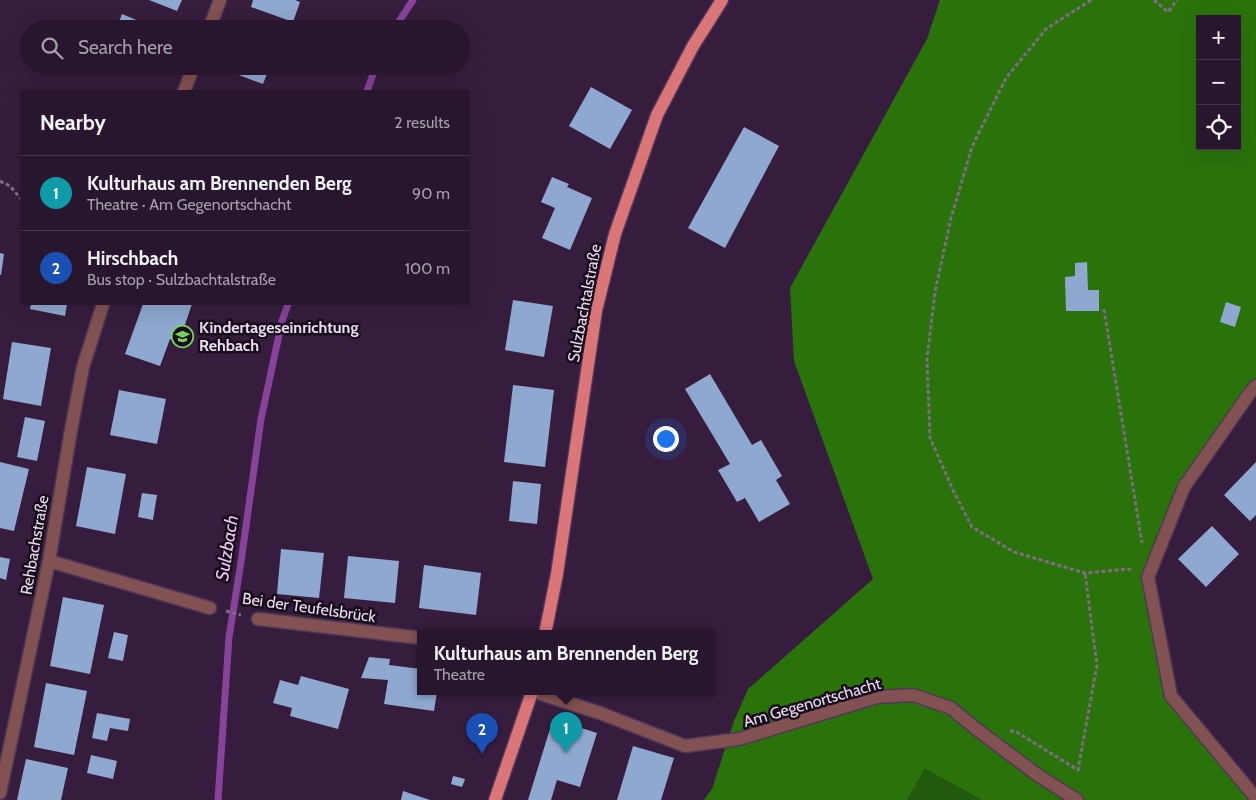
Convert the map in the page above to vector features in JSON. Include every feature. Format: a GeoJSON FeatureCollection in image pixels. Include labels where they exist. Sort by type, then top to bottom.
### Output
{"type":"FeatureCollection","features":[{"type":"Feature","properties":{"kind":"main road","name":"Sulzbachtalstraße"},"geometry":{"type":"LineString","coordinates":[[546,630],[558,574],[596,311],[615,234],[657,115],[693,46],[722,0]]}},
{"type":"Feature","properties":{"kind":"main road"},"geometry":{"type":"LineString","coordinates":[[495,800],[532,695]]}},
{"type":"Feature","properties":{"kind":"street"},"geometry":{"type":"LineString","coordinates":[[212,20],[220,0]]}},
{"type":"Feature","properties":{"kind":"street"},"geometry":{"type":"LineString","coordinates":[[184,90],[190,75]]}},
{"type":"Feature","properties":{"kind":"street","name":"Rehbachstraße"},"geometry":{"type":"LineString","coordinates":[[0,793],[49,561],[83,368],[103,305]]}},
{"type":"Feature","properties":{"kind":"street"},"geometry":{"type":"LineString","coordinates":[[1256,386],[1184,487],[1148,577],[1171,696],[1256,798]]}},
{"type":"Feature","properties":{"kind":"street"},"geometry":{"type":"LineString","coordinates":[[49,561],[210,608]]}},
{"type":"Feature","properties":{"kind":"street","name":"Bei der Teufelsbrück"},"geometry":{"type":"LineString","coordinates":[[258,619],[417,638]]}},
{"type":"Feature","properties":{"kind":"street","name":"Am Gegenortschacht"},"geometry":{"type":"LineString","coordinates":[[543,695],[600,713],[685,746],[739,739],[877,697],[913,695],[951,708],[974,728],[1039,776],[1077,800]]}},
{"type":"Feature","properties":{"kind":"path"},"geometry":{"type":"LineString","coordinates":[[1091,0],[1046,29],[1006,78],[972,147],[951,218],[935,292],[927,359],[930,438],[972,527],[1014,552],[1085,573],[1129,569],[1148,577]]}},
{"type":"Feature","properties":{"kind":"path"},"geometry":{"type":"LineString","coordinates":[[1154,0],[1168,12],[1177,0]]}},
{"type":"Feature","properties":{"kind":"path"},"geometry":{"type":"LineString","coordinates":[[0,181],[10,186],[20,197]]}},
{"type":"Feature","properties":{"kind":"path"},"geometry":{"type":"LineString","coordinates":[[1104,309],[1148,577]]}},
{"type":"Feature","properties":{"kind":"path"},"geometry":{"type":"LineString","coordinates":[[1007,731],[1015,731],[1078,770],[1097,665],[1085,573]]}},
{"type":"Feature","properties":{"kind":"path","name":"Bei der Teufelsbrück"},"geometry":{"type":"LineString","coordinates":[[210,608],[258,619]]}},
{"type":"Feature","properties":{"kind":"green space"},"geometry":{"type":"Polygon","coordinates":[[[940,0],[1256,0],[1256,386],[1184,487],[1148,577],[1171,696],[1256,800],[982,800],[925,769],[907,800],[704,800],[712,789],[734,721],[748,689],[873,579],[794,361],[790,288],[927,39],[940,0]]]}},
{"type":"Feature","properties":{"kind":"green space"},"geometry":{"type":"Polygon","coordinates":[[[925,769],[982,800],[907,800],[925,769]]]}},
{"type":"Feature","properties":{"kind":"building"},"geometry":{"type":"Polygon","coordinates":[[[149,0],[182,0],[177,11],[149,0]]]}},
{"type":"Feature","properties":{"kind":"building"},"geometry":{"type":"Polygon","coordinates":[[[253,0],[295,0],[300,2],[294,20],[287,20],[251,7],[253,0]]]}},
{"type":"Feature","properties":{"kind":"building"},"geometry":{"type":"Polygon","coordinates":[[[122,14],[136,20],[120,20],[122,14]]]}},
{"type":"Feature","properties":{"kind":"building"},"geometry":{"type":"Polygon","coordinates":[[[239,75],[266,75],[263,84],[239,75]]]}},
{"type":"Feature","properties":{"kind":"building"},"geometry":{"type":"Polygon","coordinates":[[[591,87],[632,110],[610,149],[569,126],[591,87]]]}},
{"type":"Feature","properties":{"kind":"building"},"geometry":{"type":"Polygon","coordinates":[[[744,127],[779,146],[725,248],[688,228],[744,127]]]}},
{"type":"Feature","properties":{"kind":"building"},"geometry":{"type":"Polygon","coordinates":[[[552,177],[569,184],[567,187],[592,198],[570,250],[542,238],[555,208],[541,202],[552,177]]]}},
{"type":"Feature","properties":{"kind":"building"},"geometry":{"type":"Polygon","coordinates":[[[0,253],[4,254],[1,275],[0,275],[0,253]]]}},
{"type":"Feature","properties":{"kind":"building"},"geometry":{"type":"Polygon","coordinates":[[[1087,262],[1088,290],[1099,290],[1099,311],[1066,311],[1065,277],[1075,276],[1075,263],[1087,262]]]}},
{"type":"Feature","properties":{"kind":"building"},"geometry":{"type":"Polygon","coordinates":[[[513,300],[553,306],[544,357],[505,350],[513,300]]]}},
{"type":"Feature","properties":{"kind":"building"},"geometry":{"type":"Polygon","coordinates":[[[1226,302],[1241,307],[1235,327],[1220,322],[1226,302]]]}},
{"type":"Feature","properties":{"kind":"building"},"geometry":{"type":"Polygon","coordinates":[[[31,305],[67,305],[65,316],[30,309],[31,305]]]}},
{"type":"Feature","properties":{"kind":"building"},"geometry":{"type":"Polygon","coordinates":[[[143,305],[192,305],[179,342],[170,339],[160,366],[125,354],[143,305]]]}},
{"type":"Feature","properties":{"kind":"building"},"geometry":{"type":"Polygon","coordinates":[[[12,342],[51,348],[41,406],[3,399],[12,342]]]}},
{"type":"Feature","properties":{"kind":"building"},"geometry":{"type":"Polygon","coordinates":[[[710,374],[752,445],[761,440],[782,476],[776,480],[790,504],[759,522],[745,498],[737,502],[718,470],[730,464],[685,389],[710,374]]]}},
{"type":"Feature","properties":{"kind":"building"},"geometry":{"type":"Polygon","coordinates":[[[513,385],[554,390],[545,467],[504,462],[513,385]]]}},
{"type":"Feature","properties":{"kind":"building"},"geometry":{"type":"Polygon","coordinates":[[[119,390],[166,399],[157,444],[110,435],[119,390]]]}},
{"type":"Feature","properties":{"kind":"building"},"geometry":{"type":"Polygon","coordinates":[[[25,417],[45,421],[37,461],[17,457],[25,417]]]}},
{"type":"Feature","properties":{"kind":"building"},"geometry":{"type":"Polygon","coordinates":[[[0,462],[29,469],[14,531],[0,528],[0,462]]]}},
{"type":"Feature","properties":{"kind":"building"},"geometry":{"type":"Polygon","coordinates":[[[1256,462],[1256,515],[1250,521],[1224,495],[1256,462]]]}},
{"type":"Feature","properties":{"kind":"building"},"geometry":{"type":"Polygon","coordinates":[[[87,467],[126,474],[115,534],[76,526],[87,467]]]}},
{"type":"Feature","properties":{"kind":"building"},"geometry":{"type":"Polygon","coordinates":[[[513,481],[541,484],[537,524],[509,521],[513,481]]]}},
{"type":"Feature","properties":{"kind":"building"},"geometry":{"type":"Polygon","coordinates":[[[142,493],[157,495],[153,520],[138,517],[142,493]]]}},
{"type":"Feature","properties":{"kind":"building"},"geometry":{"type":"Polygon","coordinates":[[[1212,526],[1239,554],[1206,587],[1178,559],[1212,526]]]}},
{"type":"Feature","properties":{"kind":"building"},"geometry":{"type":"Polygon","coordinates":[[[281,549],[324,553],[319,598],[277,594],[281,549]]]}},
{"type":"Feature","properties":{"kind":"building"},"geometry":{"type":"Polygon","coordinates":[[[348,556],[399,561],[395,603],[344,598],[348,556]]]}},
{"type":"Feature","properties":{"kind":"building"},"geometry":{"type":"Polygon","coordinates":[[[0,557],[10,559],[6,580],[0,578],[0,557]]]}},
{"type":"Feature","properties":{"kind":"building"},"geometry":{"type":"Polygon","coordinates":[[[424,565],[481,573],[476,615],[419,608],[424,565]]]}},
{"type":"Feature","properties":{"kind":"building"},"geometry":{"type":"Polygon","coordinates":[[[63,597],[104,605],[90,674],[50,666],[63,597]]]}},
{"type":"Feature","properties":{"kind":"building"},"geometry":{"type":"Polygon","coordinates":[[[114,632],[128,635],[123,661],[108,658],[114,632]]]}},
{"type":"Feature","properties":{"kind":"building"},"geometry":{"type":"Polygon","coordinates":[[[369,657],[390,659],[389,665],[417,668],[417,695],[437,695],[434,711],[384,704],[388,680],[361,678],[369,657]]]}},
{"type":"Feature","properties":{"kind":"building"},"geometry":{"type":"Polygon","coordinates":[[[301,676],[349,689],[338,729],[290,716],[292,708],[273,703],[280,680],[298,685],[301,676]]]}},
{"type":"Feature","properties":{"kind":"building"},"geometry":{"type":"Polygon","coordinates":[[[46,683],[87,691],[74,755],[34,747],[46,683]]]}},
{"type":"Feature","properties":{"kind":"building"},"geometry":{"type":"Polygon","coordinates":[[[97,713],[130,719],[128,731],[110,728],[107,741],[92,738],[97,713]]]}},
{"type":"Feature","properties":{"kind":"building"},"geometry":{"type":"Polygon","coordinates":[[[553,719],[597,733],[580,787],[557,780],[551,800],[528,800],[553,719]]]}},
{"type":"Feature","properties":{"kind":"building"},"geometry":{"type":"Polygon","coordinates":[[[633,746],[674,758],[661,800],[617,800],[633,746]]]}},
{"type":"Feature","properties":{"kind":"building"},"geometry":{"type":"Polygon","coordinates":[[[91,755],[117,761],[113,779],[87,773],[91,755]]]}},
{"type":"Feature","properties":{"kind":"building"},"geometry":{"type":"Polygon","coordinates":[[[26,759],[68,768],[61,800],[17,800],[26,759]]]}},
{"type":"Feature","properties":{"kind":"building"},"geometry":{"type":"Polygon","coordinates":[[[453,776],[465,779],[462,787],[451,784],[453,776]]]}},
{"type":"Feature","properties":{"kind":"building"},"geometry":{"type":"Polygon","coordinates":[[[403,791],[430,800],[401,800],[403,791]]]}},
{"type":"Feature","properties":{"kind":"waterway","name":"Sulzbach"},"geometry":{"type":"LineString","coordinates":[[400,20],[413,0]]}},
{"type":"Feature","properties":{"kind":"waterway","name":"Sulzbach"},"geometry":{"type":"LineString","coordinates":[[367,90],[373,75]]}},
{"type":"Feature","properties":{"kind":"waterway","name":"Sulzbach"},"geometry":{"type":"LineString","coordinates":[[218,800],[229,637],[261,419],[282,321],[288,305]]}},
{"type":"Feature","properties":{"kind":"place","name":"Kindertageseinrichtung Rehbach"},"geometry":{"type":"Point","coordinates":[183,336]}},
{"type":"Feature","properties":{"kind":"place","name":"Kulturhaus am Brennenden Berg"},"geometry":{"type":"Point","coordinates":[566,753]}},
{"type":"Feature","properties":{"kind":"place","name":"Hirschbach"},"geometry":{"type":"Point","coordinates":[482,754]}}]}
